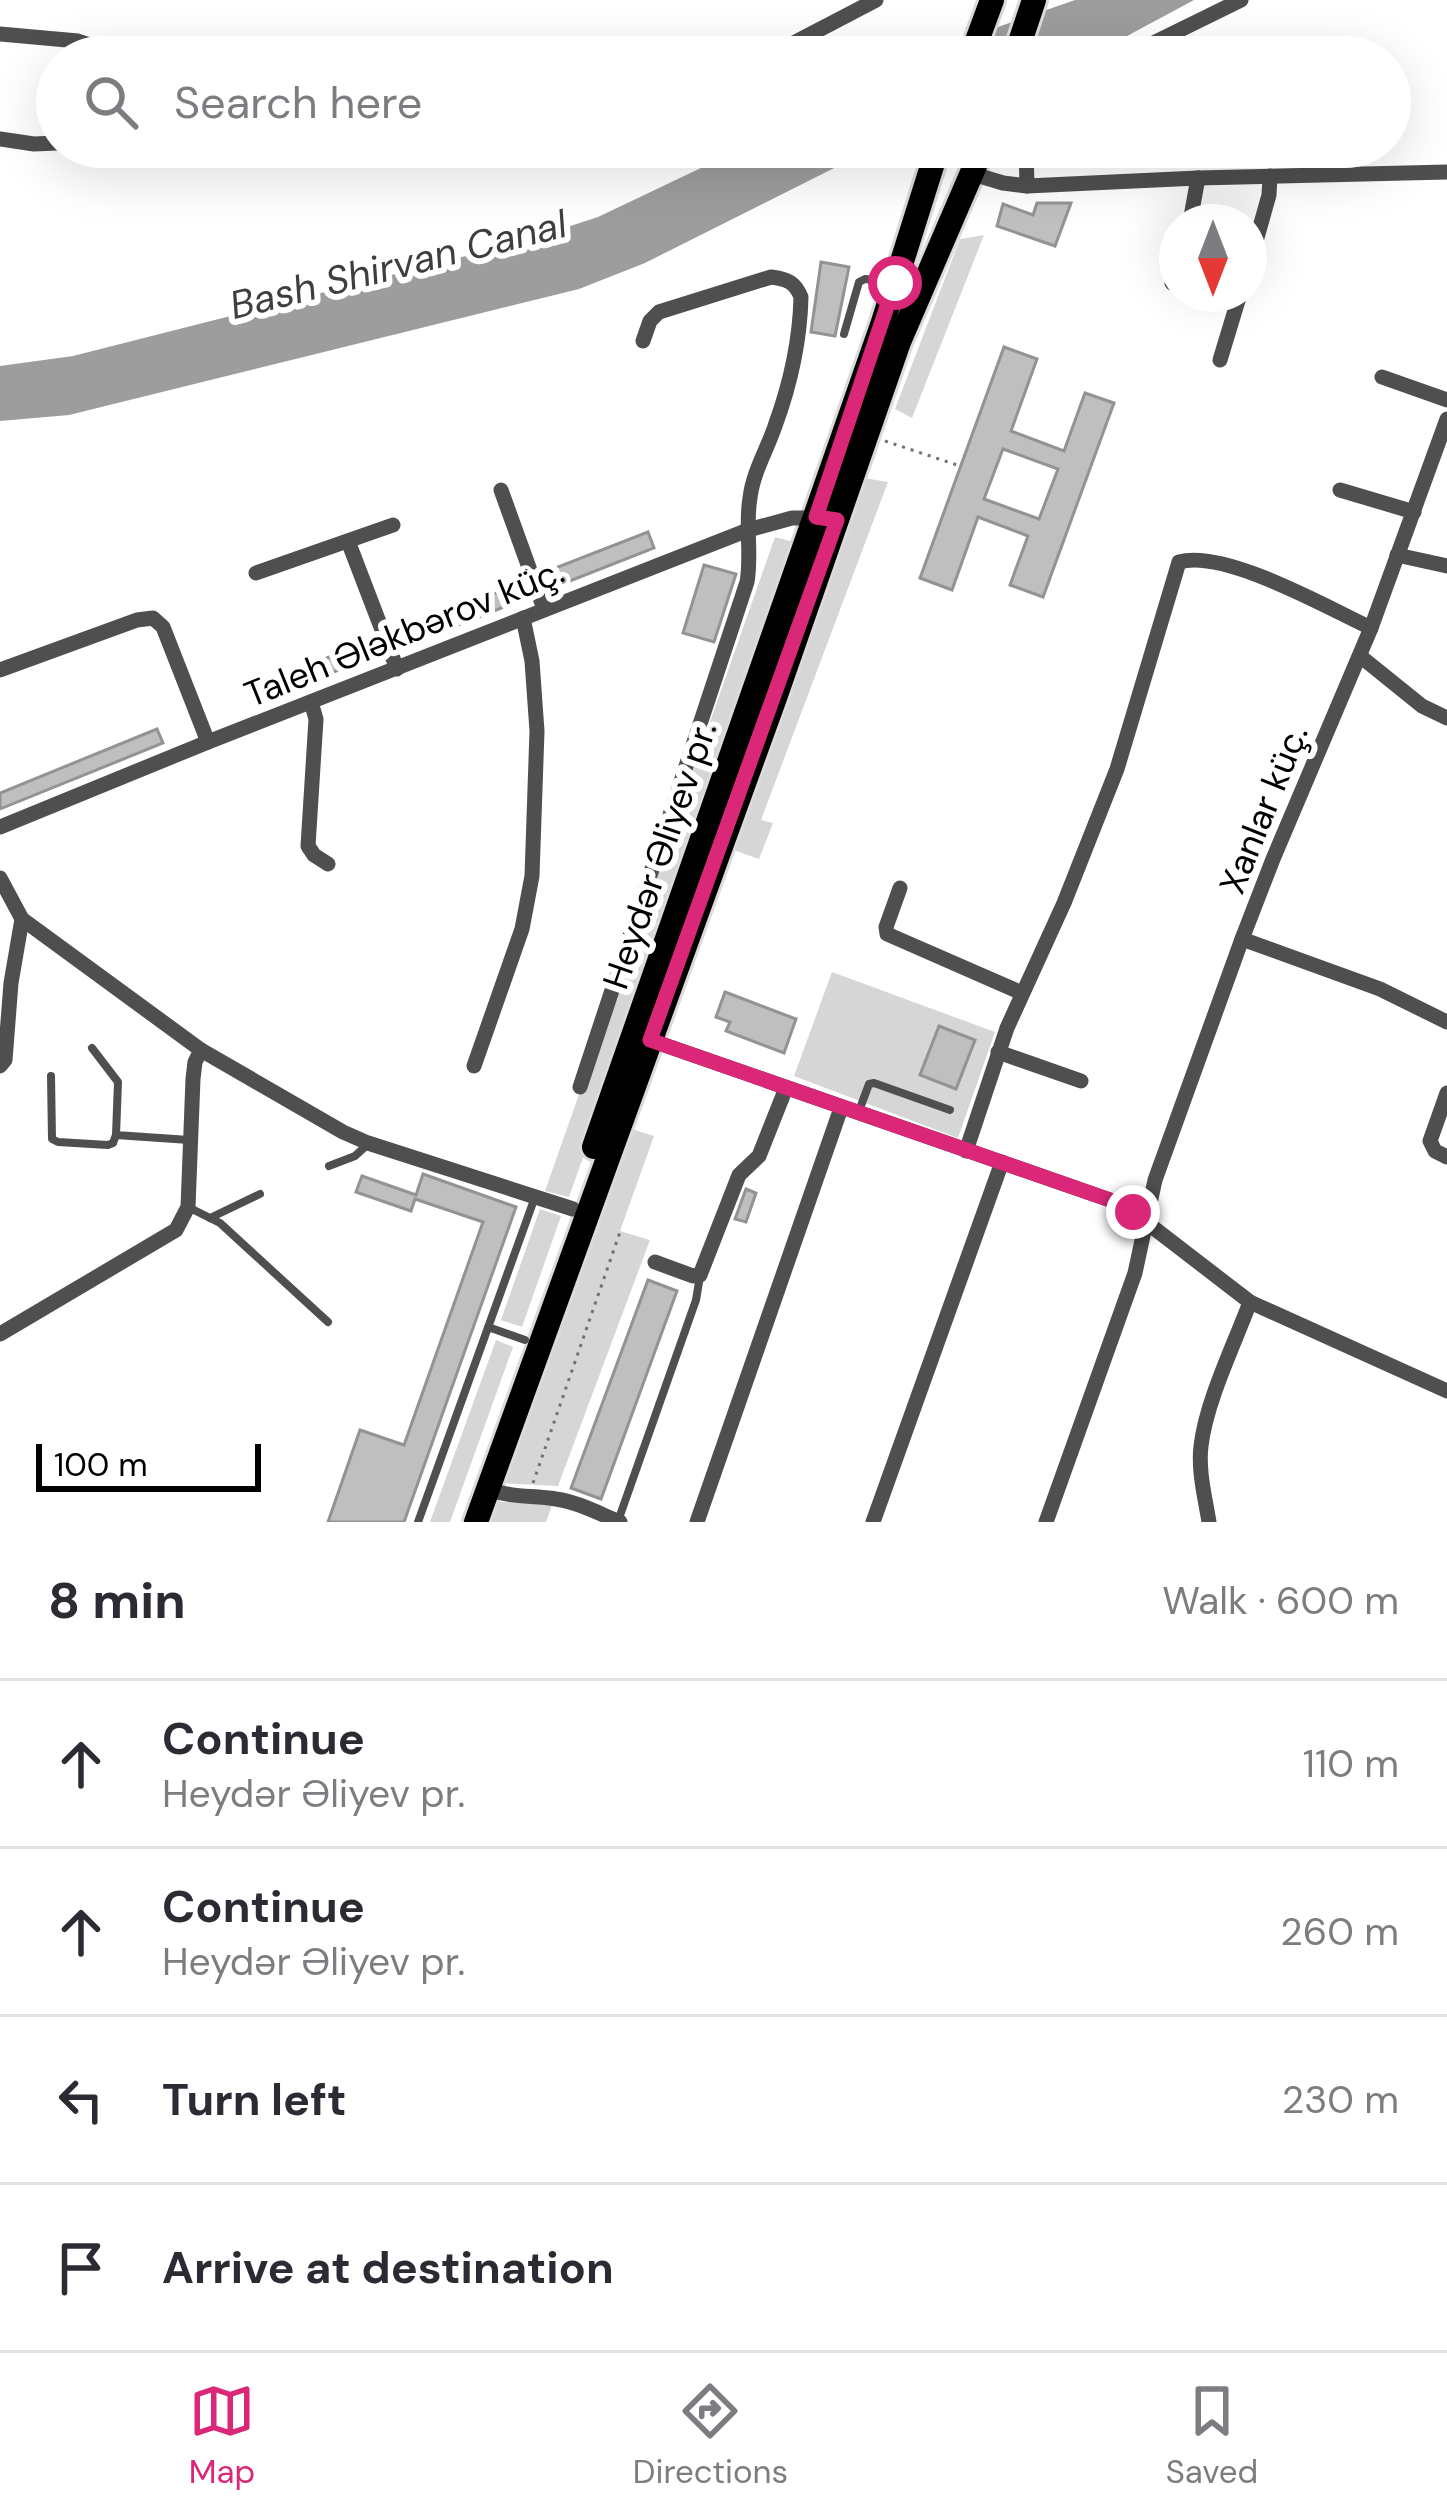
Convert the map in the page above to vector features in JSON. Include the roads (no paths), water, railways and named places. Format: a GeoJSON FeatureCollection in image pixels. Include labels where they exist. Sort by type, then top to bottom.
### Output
{"type":"FeatureCollection","features":[{"type":"Feature","properties":{"kind":"main road"},"geometry":{"type":"LineString","coordinates":[[979,36],[992,0]]}},
{"type":"Feature","properties":{"kind":"main road"},"geometry":{"type":"LineString","coordinates":[[1022,36],[1034,0]]}},
{"type":"Feature","properties":{"kind":"main road","name":"Heydər Əliyev pr."},"geometry":{"type":"LineString","coordinates":[[476,1522],[650,1040],[827,518],[930,168]]}},
{"type":"Feature","properties":{"kind":"main road","name":"Heydər Əliyev pr."},"geometry":{"type":"LineString","coordinates":[[460,1522],[827,518],[867,435],[913,306],[975,168]]}},
{"type":"Feature","properties":{"kind":"main road"},"geometry":{"type":"LineString","coordinates":[[917,210],[950,221]]}},
{"type":"Feature","properties":{"kind":"street"},"geometry":{"type":"LineString","coordinates":[[807,36],[876,0]]}},
{"type":"Feature","properties":{"kind":"street"},"geometry":{"type":"LineString","coordinates":[[1168,36],[1241,0]]}},
{"type":"Feature","properties":{"kind":"street"},"geometry":{"type":"LineString","coordinates":[[0,34],[36,37]]}},
{"type":"Feature","properties":{"kind":"street"},"geometry":{"type":"LineString","coordinates":[[0,139],[36,144]]}},
{"type":"Feature","properties":{"kind":"street"},"geometry":{"type":"LineString","coordinates":[[1027,168],[1027,186]]}},
{"type":"Feature","properties":{"kind":"street"},"geometry":{"type":"LineString","coordinates":[[973,174],[1027,186],[1447,172]]}},
{"type":"Feature","properties":{"kind":"street"},"geometry":{"type":"LineString","coordinates":[[1266,204],[1270,176]]}},
{"type":"Feature","properties":{"kind":"street"},"geometry":{"type":"LineString","coordinates":[[1193,204],[1198,178]]}},
{"type":"Feature","properties":{"kind":"street"},"geometry":{"type":"LineString","coordinates":[[580,1087],[747,582],[749,499],[791,378],[801,297],[785,279],[771,278],[659,312],[643,340]]}},
{"type":"Feature","properties":{"kind":"street"},"geometry":{"type":"LineString","coordinates":[[1220,360],[1235,312]]}},
{"type":"Feature","properties":{"kind":"street"},"geometry":{"type":"LineString","coordinates":[[1382,377],[1447,400]]}},
{"type":"Feature","properties":{"kind":"street","name":"Xanlar küç."},"geometry":{"type":"LineString","coordinates":[[1046,1522],[1135,1273],[1155,1180],[1242,939],[1360,656],[1447,419]]}},
{"type":"Feature","properties":{"kind":"street"},"geometry":{"type":"LineString","coordinates":[[501,490],[544,609]]}},
{"type":"Feature","properties":{"kind":"street"},"geometry":{"type":"LineString","coordinates":[[1340,490],[1414,512]]}},
{"type":"Feature","properties":{"kind":"street","name":"Taleh Ələkbərov küç."},"geometry":{"type":"LineString","coordinates":[[0,827],[748,530],[792,518],[827,518]]}},
{"type":"Feature","properties":{"kind":"street"},"geometry":{"type":"LineString","coordinates":[[256,573],[393,525]]}},
{"type":"Feature","properties":{"kind":"street"},"geometry":{"type":"LineString","coordinates":[[348,541],[397,669]]}},
{"type":"Feature","properties":{"kind":"street"},"geometry":{"type":"LineString","coordinates":[[1397,556],[1447,566]]}},
{"type":"Feature","properties":{"kind":"street"},"geometry":{"type":"LineString","coordinates":[[966,1151],[998,1052],[1102,812],[1179,562],[1192,558],[1264,578],[1371,628]]}},
{"type":"Feature","properties":{"kind":"street"},"geometry":{"type":"LineString","coordinates":[[0,670],[153,618],[164,627],[208,742]]}},
{"type":"Feature","properties":{"kind":"street"},"geometry":{"type":"LineString","coordinates":[[474,1066],[522,928],[532,876],[537,731],[532,661],[523,618]]}},
{"type":"Feature","properties":{"kind":"street"},"geometry":{"type":"LineString","coordinates":[[1360,656],[1422,706],[1447,718]]}},
{"type":"Feature","properties":{"kind":"street"},"geometry":{"type":"LineString","coordinates":[[311,702],[316,719],[308,846],[328,864]]}},
{"type":"Feature","properties":{"kind":"street"},"geometry":{"type":"LineString","coordinates":[[0,878],[22,919],[201,1050],[368,1143],[573,1209]]}},
{"type":"Feature","properties":{"kind":"street"},"geometry":{"type":"LineString","coordinates":[[900,888],[887,934],[1022,993]]}},
{"type":"Feature","properties":{"kind":"street"},"geometry":{"type":"LineString","coordinates":[[0,1066],[5,1060],[22,919]]}},
{"type":"Feature","properties":{"kind":"street"},"geometry":{"type":"LineString","coordinates":[[1242,939],[1380,989],[1447,1022]]}},
{"type":"Feature","properties":{"kind":"street"},"geometry":{"type":"LineString","coordinates":[[650,1040],[1113,1201],[1250,1302],[1447,1390]]}},
{"type":"Feature","properties":{"kind":"street"},"geometry":{"type":"LineString","coordinates":[[0,1334],[176,1230],[188,1207],[193,1078],[201,1050]]}},
{"type":"Feature","properties":{"kind":"street"},"geometry":{"type":"LineString","coordinates":[[998,1052],[1081,1081]]}},
{"type":"Feature","properties":{"kind":"street"},"geometry":{"type":"LineString","coordinates":[[655,1262],[700,1275],[740,1174],[765,1145],[786,1088]]}},
{"type":"Feature","properties":{"kind":"street"},"geometry":{"type":"LineString","coordinates":[[1447,1093],[1430,1141],[1435,1151],[1447,1157]]}},
{"type":"Feature","properties":{"kind":"street"},"geometry":{"type":"LineString","coordinates":[[697,1522],[841,1108]]}},
{"type":"Feature","properties":{"kind":"street"},"geometry":{"type":"LineString","coordinates":[[873,1522],[1002,1162]]}},
{"type":"Feature","properties":{"kind":"street"},"geometry":{"type":"LineString","coordinates":[[1209,1522],[1201,1444],[1250,1302]]}},
{"type":"Feature","properties":{"kind":"street"},"geometry":{"type":"LineString","coordinates":[[488,1490],[567,1501],[619,1521]]}},
{"type":"Feature","properties":{"kind":"lane"},"geometry":{"type":"LineString","coordinates":[[844,334],[859,282],[895,283]]}},
{"type":"Feature","properties":{"kind":"lane"},"geometry":{"type":"LineString","coordinates":[[51,1076],[52,1139],[113,1143],[118,1082],[92,1048]]}},
{"type":"Feature","properties":{"kind":"lane"},"geometry":{"type":"LineString","coordinates":[[858,1113],[869,1084],[874,1083],[950,1110]]}},
{"type":"Feature","properties":{"kind":"lane"},"geometry":{"type":"LineString","coordinates":[[116,1135],[191,1140]]}},
{"type":"Feature","properties":{"kind":"lane"},"geometry":{"type":"LineString","coordinates":[[329,1166],[355,1156],[368,1143]]}},
{"type":"Feature","properties":{"kind":"lane"},"geometry":{"type":"LineString","coordinates":[[210,1217],[260,1194]]}},
{"type":"Feature","properties":{"kind":"lane"},"geometry":{"type":"LineString","coordinates":[[418,1522],[535,1197]]}},
{"type":"Feature","properties":{"kind":"lane"},"geometry":{"type":"LineString","coordinates":[[188,1207],[210,1217],[328,1322]]}},
{"type":"Feature","properties":{"kind":"lane"},"geometry":{"type":"LineString","coordinates":[[619,1521],[696,1300],[700,1275]]}},
{"type":"Feature","properties":{"kind":"lane"},"geometry":{"type":"LineString","coordinates":[[488,1327],[526,1340]]}},
{"type":"Feature","properties":{"kind":"water label","name":"Bash Shirvan Canal"},"geometry":{"type":"Point","coordinates":[398,264]}}]}
